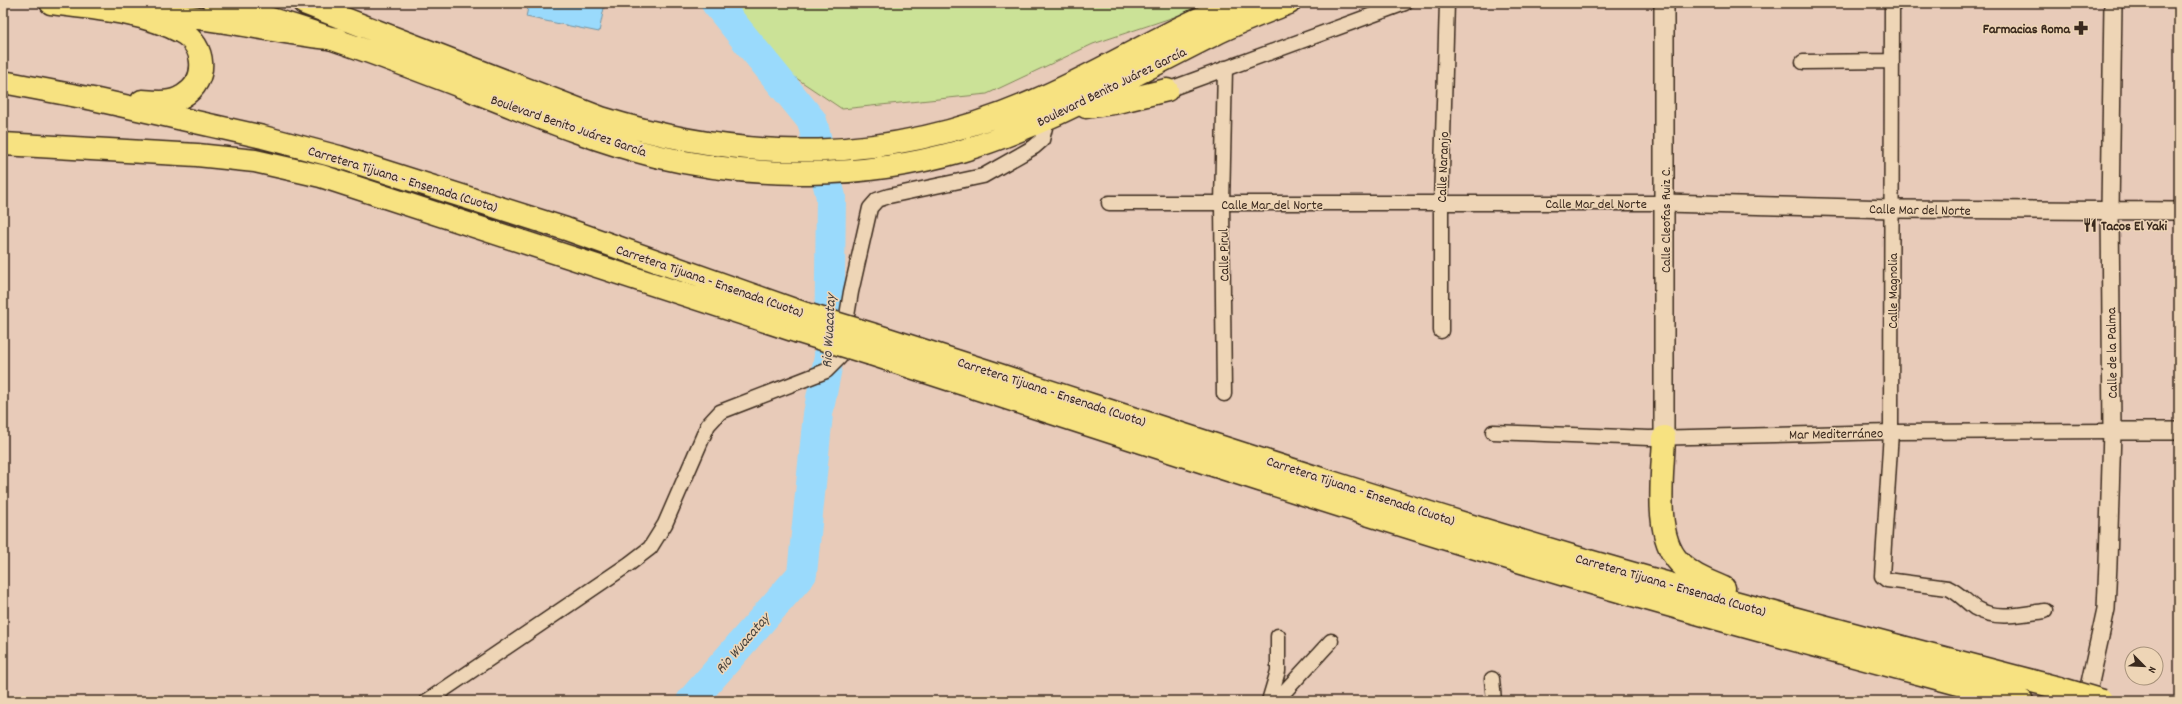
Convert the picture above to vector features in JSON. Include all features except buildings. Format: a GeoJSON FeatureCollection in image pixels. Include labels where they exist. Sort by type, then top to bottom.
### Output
{"type":"FeatureCollection","features":[{"type":"Feature","properties":{"kind":"main road"},"geometry":{"type":"LineString","coordinates":[[51,3],[124,14],[158,22],[188,36],[197,45],[202,64],[200,75],[193,88],[184,96],[170,101],[92,99]]}},
{"type":"Feature","properties":{"kind":"main road","name":"Boulevard Benito Juárez García"},"geometry":{"type":"LineString","coordinates":[[214,3],[274,18],[338,40],[609,142],[657,156],[702,164],[739,170],[795,173],[871,170],[905,164],[988,142],[1070,109],[1218,32],[1289,3]]}},
{"type":"Feature","properties":{"kind":"main road","name":"Boulevard Benito Juárez García"},"geometry":{"type":"LineString","coordinates":[[304,3],[601,118],[646,132],[740,148],[800,151],[870,148],[964,127],[1033,102],[1138,48],[1236,3]]}},
{"type":"Feature","properties":{"kind":"main road","name":"Calle Cleofas Ruiz C."},"geometry":{"type":"LineString","coordinates":[[1664,3],[1664,437]]}},
{"type":"Feature","properties":{"kind":"main road"},"geometry":{"type":"LineString","coordinates":[[124,14],[172,15],[213,19],[291,34],[338,40]]}},
{"type":"Feature","properties":{"kind":"main road","name":"Carretera Tijuana - Ensenada (Cuota)"},"geometry":{"type":"LineString","coordinates":[[3,82],[92,99],[263,137],[340,157],[566,229],[801,322]]}},
{"type":"Feature","properties":{"kind":"main road"},"geometry":{"type":"LineString","coordinates":[[1070,109],[1113,104],[1167,90]]}},
{"type":"Feature","properties":{"kind":"main road","name":"Carretera Tijuana - Ensenada (Cuota)"},"geometry":{"type":"LineString","coordinates":[[3,144],[197,154],[255,161],[321,176],[1529,543],[1789,617],[2103,701]]}},
{"type":"Feature","properties":{"kind":"main road","name":"Carretera Tijuana - Ensenada (Cuota)"},"geometry":{"type":"LineString","coordinates":[[875,345],[1328,502],[1566,576],[1697,614],[2022,701]]}},
{"type":"Feature","properties":{"kind":"main road"},"geometry":{"type":"LineString","coordinates":[[1664,437],[1663,526],[1667,542],[1673,555],[1685,568],[1699,577],[1789,617]]}},
{"type":"Feature","properties":{"kind":"street"},"geometry":{"type":"LineString","coordinates":[[1167,90],[1405,3]]}},
{"type":"Feature","properties":{"kind":"street","name":"Calle Naranjo"},"geometry":{"type":"LineString","coordinates":[[1441,332],[1441,204],[1448,3]]}},
{"type":"Feature","properties":{"kind":"street","name":"Calle Magnolia"},"geometry":{"type":"LineString","coordinates":[[1892,3],[1891,432],[1884,578],[1948,588],[1957,592],[1976,608],[1994,615],[2007,616],[2045,611]]}},
{"type":"Feature","properties":{"kind":"street","name":"Calle de la Palma"},"geometry":{"type":"LineString","coordinates":[[2086,701],[2106,609],[2112,431],[2110,211],[2113,3]]}},
{"type":"Feature","properties":{"kind":"street"},"geometry":{"type":"LineString","coordinates":[[1803,62],[1892,61]]}},
{"type":"Feature","properties":{"kind":"street","name":"Calle Pirul"},"geometry":{"type":"LineString","coordinates":[[1224,394],[1222,204],[1225,68]]}},
{"type":"Feature","properties":{"kind":"street"},"geometry":{"type":"LineString","coordinates":[[427,701],[630,564],[650,548],[666,524],[708,425],[720,412],[826,371],[835,364],[840,357],[851,292],[870,208],[876,200],[888,196],[983,176],[1034,147],[1042,140],[1046,119]]}},
{"type":"Feature","properties":{"kind":"street","name":"Calle Mar del Norte"},"geometry":{"type":"LineString","coordinates":[[1109,203],[1665,203],[1892,209],[2179,211]]}},
{"type":"Feature","properties":{"kind":"street","name":"Mar Mediterráneo"},"geometry":{"type":"LineString","coordinates":[[1493,432],[1664,437],[1891,432],[2179,431]]}},
{"type":"Feature","properties":{"kind":"street"},"geometry":{"type":"LineString","coordinates":[[1269,701],[1278,671],[1278,636]]}},
{"type":"Feature","properties":{"kind":"street"},"geometry":{"type":"LineString","coordinates":[[1276,701],[1331,641]]}},
{"type":"Feature","properties":{"kind":"street"},"geometry":{"type":"LineString","coordinates":[[1492,679],[1494,701]]}},
{"type":"Feature","properties":{"kind":"green space"},"geometry":{"type":"Polygon","coordinates":[[[724,3],[1216,3],[1093,44],[987,94],[842,109],[753,49],[724,3]]]}},
{"type":"Feature","properties":{"kind":"water"},"geometry":{"type":"Polygon","coordinates":[[[529,3],[605,3],[599,32],[526,17],[529,3]]]}},
{"type":"Feature","properties":{"kind":"waterway","name":"Rio Wuacatay"},"geometry":{"type":"LineString","coordinates":[[691,701],[802,574],[818,414],[829,357],[831,197],[812,121],[716,3]]}},
{"type":"Feature","properties":{"kind":"place","name":"Farmacias Roma"},"geometry":{"type":"Point","coordinates":[2081,28]}},
{"type":"Feature","properties":{"kind":"place","name":"Tacos El Yaki"},"geometry":{"type":"Point","coordinates":[2090,225]}}]}
